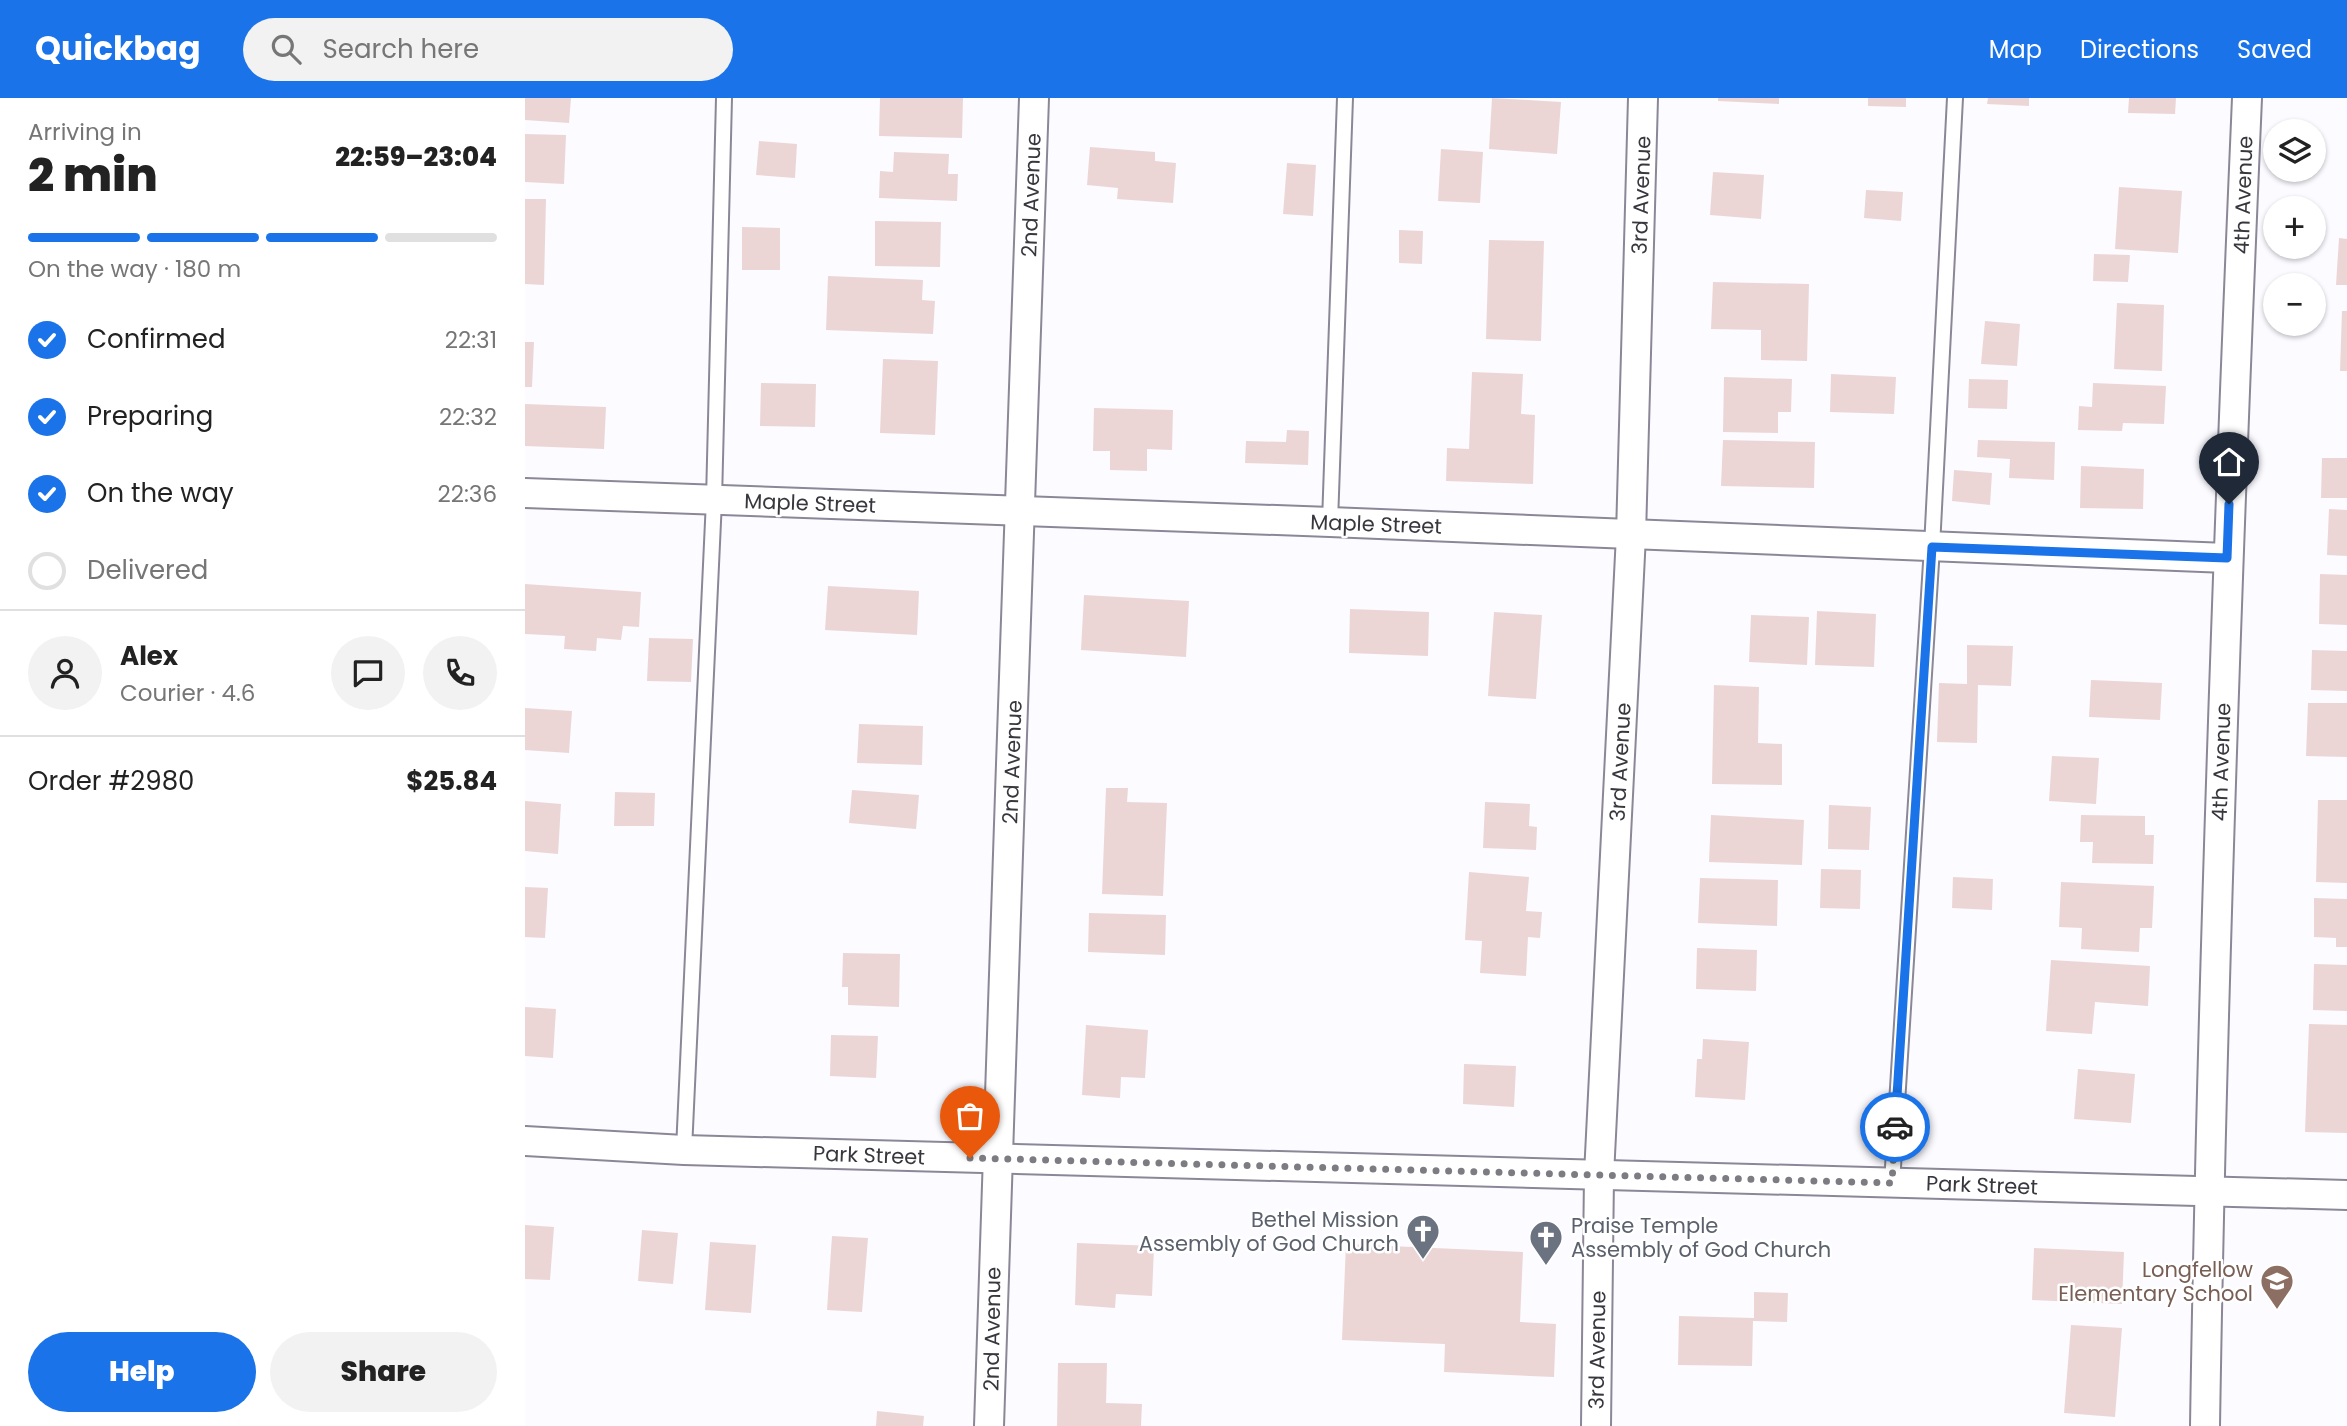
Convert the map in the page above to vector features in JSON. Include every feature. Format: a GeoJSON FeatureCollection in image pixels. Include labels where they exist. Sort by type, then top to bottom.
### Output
{"type":"FeatureCollection","features":[{"type":"Feature","properties":{"kind":"street","name":"2nd Avenue"},"geometry":{"type":"LineString","coordinates":[[989,1426],[1034,98]]}},
{"type":"Feature","properties":{"kind":"street","name":"3rd Avenue"},"geometry":{"type":"LineString","coordinates":[[1596,1426],[1599,1175],[1631,535],[1643,98]]}},
{"type":"Feature","properties":{"kind":"street","name":"4th Avenue"},"geometry":{"type":"LineString","coordinates":[[2205,1426],[2227,558],[2247,98]]}},
{"type":"Feature","properties":{"kind":"street","name":"Maple Street"},"geometry":{"type":"LineString","coordinates":[[525,493],[2227,558]]}},
{"type":"Feature","properties":{"kind":"street","name":"Park Street"},"geometry":{"type":"LineString","coordinates":[[525,1141],[684,1150],[2347,1195]]}},
{"type":"Feature","properties":{"kind":"lane"},"geometry":{"type":"LineString","coordinates":[[684,1150],[714,500],[724,98]]}},
{"type":"Feature","properties":{"kind":"lane"},"geometry":{"type":"LineString","coordinates":[[1330,522],[1345,98]]}},
{"type":"Feature","properties":{"kind":"lane"},"geometry":{"type":"LineString","coordinates":[[1892,1183],[1932,547],[1955,98]]}},
{"type":"Feature","properties":{"kind":"building"},"geometry":{"type":"Polygon","coordinates":[[[525,98],[571,98],[569,123],[525,120],[525,98]]]}},
{"type":"Feature","properties":{"kind":"building"},"geometry":{"type":"Polygon","coordinates":[[[880,98],[963,98],[962,138],[879,136],[880,98]]]}},
{"type":"Feature","properties":{"kind":"building"},"geometry":{"type":"Polygon","coordinates":[[[1492,98],[1561,102],[1557,154],[1489,149],[1492,98]]]}},
{"type":"Feature","properties":{"kind":"building"},"geometry":{"type":"Polygon","coordinates":[[[1718,98],[1779,98],[1779,104],[1718,101],[1718,98]]]}},
{"type":"Feature","properties":{"kind":"building"},"geometry":{"type":"Polygon","coordinates":[[[1868,98],[1906,98],[1906,107],[1868,106],[1868,98]]]}},
{"type":"Feature","properties":{"kind":"building"},"geometry":{"type":"Polygon","coordinates":[[[1988,98],[2029,98],[2029,106],[1987,104],[1988,98]]]}},
{"type":"Feature","properties":{"kind":"building"},"geometry":{"type":"Polygon","coordinates":[[[2129,98],[2176,98],[2175,114],[2128,113],[2129,98]]]}},
{"type":"Feature","properties":{"kind":"building"},"geometry":{"type":"Polygon","coordinates":[[[525,134],[566,135],[564,184],[525,182],[525,134]]]}},
{"type":"Feature","properties":{"kind":"building"},"geometry":{"type":"Polygon","coordinates":[[[759,141],[797,144],[795,178],[756,175],[759,141]]]}},
{"type":"Feature","properties":{"kind":"building"},"geometry":{"type":"Polygon","coordinates":[[[1090,147],[1155,152],[1155,161],[1176,163],[1173,203],[1117,199],[1118,188],[1087,185],[1090,147]]]}},
{"type":"Feature","properties":{"kind":"building"},"geometry":{"type":"Polygon","coordinates":[[[1441,149],[1483,152],[1480,203],[1438,201],[1441,149]]]}},
{"type":"Feature","properties":{"kind":"building"},"geometry":{"type":"Polygon","coordinates":[[[894,152],[949,154],[948,174],[958,174],[957,201],[879,198],[880,171],[893,172],[894,152]]]}},
{"type":"Feature","properties":{"kind":"building"},"geometry":{"type":"Polygon","coordinates":[[[1287,163],[1316,165],[1313,216],[1283,214],[1287,163]]]}},
{"type":"Feature","properties":{"kind":"building"},"geometry":{"type":"Polygon","coordinates":[[[1713,172],[1764,175],[1761,219],[1710,215],[1713,172]]]}},
{"type":"Feature","properties":{"kind":"building"},"geometry":{"type":"Polygon","coordinates":[[[2119,187],[2182,191],[2178,253],[2115,249],[2119,187]]]}},
{"type":"Feature","properties":{"kind":"building"},"geometry":{"type":"Polygon","coordinates":[[[1866,190],[1903,192],[1901,221],[1864,218],[1866,190]]]}},
{"type":"Feature","properties":{"kind":"building"},"geometry":{"type":"Polygon","coordinates":[[[525,199],[546,199],[544,285],[525,284],[525,199]]]}},
{"type":"Feature","properties":{"kind":"building"},"geometry":{"type":"Polygon","coordinates":[[[875,221],[941,222],[940,267],[875,266],[875,221]]]}},
{"type":"Feature","properties":{"kind":"building"},"geometry":{"type":"Polygon","coordinates":[[[742,227],[780,228],[780,270],[742,270],[742,227]]]}},
{"type":"Feature","properties":{"kind":"building"},"geometry":{"type":"Polygon","coordinates":[[[1399,230],[1423,231],[1422,264],[1399,263],[1399,230]]]}},
{"type":"Feature","properties":{"kind":"building"},"geometry":{"type":"Polygon","coordinates":[[[2339,238],[2347,239],[2347,285],[2336,285],[2339,238]]]}},
{"type":"Feature","properties":{"kind":"building"},"geometry":{"type":"Polygon","coordinates":[[[1489,240],[1544,241],[1541,341],[1486,339],[1489,240]]]}},
{"type":"Feature","properties":{"kind":"building"},"geometry":{"type":"Polygon","coordinates":[[[2094,254],[2130,255],[2128,282],[2093,281],[2094,254]]]}},
{"type":"Feature","properties":{"kind":"building"},"geometry":{"type":"Polygon","coordinates":[[[828,276],[923,280],[922,300],[935,301],[933,334],[826,330],[828,276]]]}},
{"type":"Feature","properties":{"kind":"building"},"geometry":{"type":"Polygon","coordinates":[[[1713,282],[1809,284],[1807,361],[1761,360],[1761,330],[1711,329],[1713,282]]]}},
{"type":"Feature","properties":{"kind":"building"},"geometry":{"type":"Polygon","coordinates":[[[2117,303],[2164,305],[2162,371],[2114,369],[2117,303]]]}},
{"type":"Feature","properties":{"kind":"building"},"geometry":{"type":"Polygon","coordinates":[[[2342,311],[2347,311],[2347,371],[2340,371],[2342,311]]]}},
{"type":"Feature","properties":{"kind":"building"},"geometry":{"type":"Polygon","coordinates":[[[1985,321],[2020,324],[2017,366],[1981,364],[1985,321]]]}},
{"type":"Feature","properties":{"kind":"building"},"geometry":{"type":"Polygon","coordinates":[[[525,342],[534,342],[532,387],[525,387],[525,342]]]}},
{"type":"Feature","properties":{"kind":"building"},"geometry":{"type":"Polygon","coordinates":[[[883,359],[938,361],[935,435],[880,433],[883,359]]]}},
{"type":"Feature","properties":{"kind":"building"},"geometry":{"type":"Polygon","coordinates":[[[1472,372],[1523,374],[1521,414],[1535,415],[1533,484],[1446,481],[1447,448],[1469,449],[1472,372]]]}},
{"type":"Feature","properties":{"kind":"building"},"geometry":{"type":"Polygon","coordinates":[[[1831,374],[1896,377],[1894,414],[1830,412],[1831,374]]]}},
{"type":"Feature","properties":{"kind":"building"},"geometry":{"type":"Polygon","coordinates":[[[1724,377],[1792,379],[1791,412],[1778,412],[1778,433],[1723,432],[1724,377]]]}},
{"type":"Feature","properties":{"kind":"building"},"geometry":{"type":"Polygon","coordinates":[[[1969,379],[2008,380],[2007,409],[1968,408],[1969,379]]]}},
{"type":"Feature","properties":{"kind":"building"},"geometry":{"type":"Polygon","coordinates":[[[761,383],[816,384],[815,427],[760,426],[761,383]]]}},
{"type":"Feature","properties":{"kind":"building"},"geometry":{"type":"Polygon","coordinates":[[[2093,383],[2166,386],[2164,424],[2123,423],[2122,431],[2078,430],[2079,406],[2092,407],[2093,383]]]}},
{"type":"Feature","properties":{"kind":"building"},"geometry":{"type":"Polygon","coordinates":[[[525,404],[606,407],[604,449],[525,446],[525,404]]]}},
{"type":"Feature","properties":{"kind":"building"},"geometry":{"type":"Polygon","coordinates":[[[1094,408],[1173,410],[1172,450],[1147,449],[1147,471],[1110,470],[1110,451],[1093,451],[1094,408]]]}},
{"type":"Feature","properties":{"kind":"building"},"geometry":{"type":"Polygon","coordinates":[[[1287,430],[1309,431],[1308,465],[1245,463],[1246,441],[1286,442],[1287,430]]]}},
{"type":"Feature","properties":{"kind":"building"},"geometry":{"type":"Polygon","coordinates":[[[1723,440],[1815,442],[1814,488],[1721,486],[1723,440]]]}},
{"type":"Feature","properties":{"kind":"building"},"geometry":{"type":"Polygon","coordinates":[[[1978,440],[2055,442],[2054,480],[2009,478],[2010,459],[1977,457],[1978,440]]]}},
{"type":"Feature","properties":{"kind":"building"},"geometry":{"type":"Polygon","coordinates":[[[2322,458],[2347,458],[2347,498],[2321,498],[2322,458]]]}},
{"type":"Feature","properties":{"kind":"building"},"geometry":{"type":"Polygon","coordinates":[[[2081,466],[2144,469],[2143,509],[2080,508],[2081,466]]]}},
{"type":"Feature","properties":{"kind":"building"},"geometry":{"type":"Polygon","coordinates":[[[1954,470],[1992,473],[1990,505],[1952,501],[1954,470]]]}},
{"type":"Feature","properties":{"kind":"building"},"geometry":{"type":"Polygon","coordinates":[[[2329,509],[2347,510],[2347,556],[2327,555],[2329,509]]]}},
{"type":"Feature","properties":{"kind":"building"},"geometry":{"type":"Polygon","coordinates":[[[2320,574],[2347,575],[2347,625],[2319,624],[2320,574]]]}},
{"type":"Feature","properties":{"kind":"building"},"geometry":{"type":"Polygon","coordinates":[[[525,584],[641,592],[639,627],[623,626],[621,640],[597,638],[596,651],[564,649],[565,636],[525,634],[525,584]]]}},
{"type":"Feature","properties":{"kind":"building"},"geometry":{"type":"Polygon","coordinates":[[[828,586],[919,591],[917,635],[825,630],[828,586]]]}},
{"type":"Feature","properties":{"kind":"building"},"geometry":{"type":"Polygon","coordinates":[[[1084,595],[1189,601],[1186,657],[1081,650],[1084,595]]]}},
{"type":"Feature","properties":{"kind":"building"},"geometry":{"type":"Polygon","coordinates":[[[1350,609],[1429,612],[1428,656],[1349,653],[1350,609]]]}},
{"type":"Feature","properties":{"kind":"building"},"geometry":{"type":"Polygon","coordinates":[[[1817,611],[1876,614],[1874,667],[1815,665],[1817,611]]]}},
{"type":"Feature","properties":{"kind":"building"},"geometry":{"type":"Polygon","coordinates":[[[1494,612],[1542,615],[1536,699],[1488,696],[1494,612]]]}},
{"type":"Feature","properties":{"kind":"building"},"geometry":{"type":"Polygon","coordinates":[[[1751,615],[1809,617],[1807,665],[1749,662],[1751,615]]]}},
{"type":"Feature","properties":{"kind":"building"},"geometry":{"type":"Polygon","coordinates":[[[649,638],[693,639],[691,682],[647,681],[649,638]]]}},
{"type":"Feature","properties":{"kind":"building"},"geometry":{"type":"Polygon","coordinates":[[[1967,645],[2013,646],[2011,686],[1978,685],[1977,743],[1937,742],[1939,683],[1967,684],[1967,645]]]}},
{"type":"Feature","properties":{"kind":"building"},"geometry":{"type":"Polygon","coordinates":[[[2312,650],[2347,651],[2347,691],[2311,690],[2312,650]]]}},
{"type":"Feature","properties":{"kind":"building"},"geometry":{"type":"Polygon","coordinates":[[[2091,680],[2162,683],[2160,720],[2089,717],[2091,680]]]}},
{"type":"Feature","properties":{"kind":"building"},"geometry":{"type":"Polygon","coordinates":[[[1714,685],[1759,687],[1758,743],[1782,744],[1782,785],[1712,784],[1714,685]]]}},
{"type":"Feature","properties":{"kind":"building"},"geometry":{"type":"Polygon","coordinates":[[[2308,703],[2347,703],[2347,757],[2306,756],[2308,703]]]}},
{"type":"Feature","properties":{"kind":"building"},"geometry":{"type":"Polygon","coordinates":[[[525,708],[572,711],[569,753],[525,750],[525,708]]]}},
{"type":"Feature","properties":{"kind":"building"},"geometry":{"type":"Polygon","coordinates":[[[859,724],[923,726],[922,765],[857,763],[859,724]]]}},
{"type":"Feature","properties":{"kind":"building"},"geometry":{"type":"Polygon","coordinates":[[[2052,756],[2099,758],[2096,804],[2049,801],[2052,756]]]}},
{"type":"Feature","properties":{"kind":"building"},"geometry":{"type":"Polygon","coordinates":[[[1106,788],[1128,788],[1127,802],[1167,803],[1163,896],[1102,894],[1106,788]]]}},
{"type":"Feature","properties":{"kind":"building"},"geometry":{"type":"Polygon","coordinates":[[[852,790],[919,795],[916,829],[849,823],[852,790]]]}},
{"type":"Feature","properties":{"kind":"building"},"geometry":{"type":"Polygon","coordinates":[[[615,792],[655,793],[654,826],[614,826],[615,792]]]}},
{"type":"Feature","properties":{"kind":"building"},"geometry":{"type":"Polygon","coordinates":[[[2318,800],[2347,800],[2347,883],[2316,882],[2318,800]]]}},
{"type":"Feature","properties":{"kind":"building"},"geometry":{"type":"Polygon","coordinates":[[[525,801],[561,804],[558,854],[525,851],[525,801]]]}},
{"type":"Feature","properties":{"kind":"building"},"geometry":{"type":"Polygon","coordinates":[[[1485,802],[1530,804],[1529,826],[1537,827],[1536,850],[1483,848],[1485,802]]]}},
{"type":"Feature","properties":{"kind":"building"},"geometry":{"type":"Polygon","coordinates":[[[1829,805],[1871,807],[1869,850],[1828,849],[1829,805]]]}},
{"type":"Feature","properties":{"kind":"building"},"geometry":{"type":"Polygon","coordinates":[[[1711,815],[1804,820],[1802,865],[1709,862],[1711,815]]]}},
{"type":"Feature","properties":{"kind":"building"},"geometry":{"type":"Polygon","coordinates":[[[2081,815],[2145,816],[2145,835],[2154,835],[2153,864],[2092,863],[2093,842],[2080,842],[2081,815]]]}},
{"type":"Feature","properties":{"kind":"building"},"geometry":{"type":"Polygon","coordinates":[[[1821,869],[1861,870],[1860,909],[1820,908],[1821,869]]]}},
{"type":"Feature","properties":{"kind":"building"},"geometry":{"type":"Polygon","coordinates":[[[1469,872],[1529,877],[1526,911],[1542,912],[1540,938],[1528,937],[1526,976],[1480,973],[1482,941],[1465,940],[1469,872]]]}},
{"type":"Feature","properties":{"kind":"building"},"geometry":{"type":"Polygon","coordinates":[[[1953,877],[1993,879],[1992,910],[1952,908],[1953,877]]]}},
{"type":"Feature","properties":{"kind":"building"},"geometry":{"type":"Polygon","coordinates":[[[1700,878],[1778,880],[1777,926],[1698,923],[1700,878]]]}},
{"type":"Feature","properties":{"kind":"building"},"geometry":{"type":"Polygon","coordinates":[[[2061,882],[2154,886],[2152,928],[2140,928],[2139,952],[2081,949],[2082,928],[2059,927],[2061,882]]]}},
{"type":"Feature","properties":{"kind":"building"},"geometry":{"type":"Polygon","coordinates":[[[525,887],[548,888],[545,938],[525,937],[525,887]]]}},
{"type":"Feature","properties":{"kind":"building"},"geometry":{"type":"Polygon","coordinates":[[[2314,898],[2347,899],[2347,947],[2336,947],[2336,938],[2314,937],[2314,898]]]}},
{"type":"Feature","properties":{"kind":"building"},"geometry":{"type":"Polygon","coordinates":[[[1089,913],[1166,915],[1165,955],[1088,952],[1089,913]]]}},
{"type":"Feature","properties":{"kind":"building"},"geometry":{"type":"Polygon","coordinates":[[[1697,948],[1757,950],[1756,991],[1696,989],[1697,948]]]}},
{"type":"Feature","properties":{"kind":"building"},"geometry":{"type":"Polygon","coordinates":[[[843,953],[900,954],[899,1007],[848,1005],[848,987],[842,987],[843,953]]]}},
{"type":"Feature","properties":{"kind":"building"},"geometry":{"type":"Polygon","coordinates":[[[2051,960],[2150,966],[2148,1006],[2095,1002],[2092,1034],[2046,1031],[2051,960]]]}},
{"type":"Feature","properties":{"kind":"building"},"geometry":{"type":"Polygon","coordinates":[[[2314,964],[2347,965],[2347,1011],[2313,1010],[2314,964]]]}},
{"type":"Feature","properties":{"kind":"building"},"geometry":{"type":"Polygon","coordinates":[[[525,1007],[556,1009],[553,1058],[525,1056],[525,1007]]]}},
{"type":"Feature","properties":{"kind":"building"},"geometry":{"type":"Polygon","coordinates":[[[2309,1024],[2347,1025],[2347,1133],[2305,1132],[2309,1024]]]}},
{"type":"Feature","properties":{"kind":"building"},"geometry":{"type":"Polygon","coordinates":[[[1086,1025],[1148,1030],[1145,1078],[1121,1077],[1120,1098],[1082,1095],[1086,1025]]]}},
{"type":"Feature","properties":{"kind":"building"},"geometry":{"type":"Polygon","coordinates":[[[831,1035],[878,1036],[876,1078],[830,1076],[831,1035]]]}},
{"type":"Feature","properties":{"kind":"building"},"geometry":{"type":"Polygon","coordinates":[[[1703,1039],[1749,1042],[1745,1100],[1695,1097],[1697,1059],[1702,1059],[1703,1039]]]}},
{"type":"Feature","properties":{"kind":"building"},"geometry":{"type":"Polygon","coordinates":[[[1464,1064],[1516,1066],[1514,1107],[1463,1104],[1464,1064]]]}},
{"type":"Feature","properties":{"kind":"building"},"geometry":{"type":"Polygon","coordinates":[[[2078,1069],[2135,1074],[2131,1123],[2074,1119],[2078,1069]]]}},
{"type":"Feature","properties":{"kind":"building"},"geometry":{"type":"Polygon","coordinates":[[[525,1225],[554,1227],[550,1280],[525,1279],[525,1225]]]}},
{"type":"Feature","properties":{"kind":"building"},"geometry":{"type":"Polygon","coordinates":[[[642,1230],[678,1233],[673,1284],[638,1281],[642,1230]]]}},
{"type":"Feature","properties":{"kind":"building"},"geometry":{"type":"Polygon","coordinates":[[[832,1236],[868,1238],[862,1312],[827,1310],[832,1236]]]}},
{"type":"Feature","properties":{"kind":"building"},"geometry":{"type":"Polygon","coordinates":[[[710,1242],[756,1245],[751,1313],[705,1310],[710,1242]]]}},
{"type":"Feature","properties":{"kind":"building"},"geometry":{"type":"Polygon","coordinates":[[[1077,1243],[1154,1246],[1152,1296],[1116,1294],[1115,1308],[1075,1305],[1077,1243]]]}},
{"type":"Feature","properties":{"kind":"building"},"geometry":{"type":"Polygon","coordinates":[[[1346,1244],[1523,1252],[1520,1322],[1556,1324],[1554,1377],[1444,1372],[1445,1344],[1342,1340],[1346,1244]]]}},
{"type":"Feature","properties":{"kind":"building"},"geometry":{"type":"Polygon","coordinates":[[[2034,1248],[2124,1252],[2122,1304],[2032,1300],[2034,1248]]]}},
{"type":"Feature","properties":{"kind":"building"},"geometry":{"type":"Polygon","coordinates":[[[1754,1292],[1788,1293],[1787,1322],[1753,1321],[1752,1366],[1678,1365],[1679,1316],[1754,1318],[1754,1292]]]}},
{"type":"Feature","properties":{"kind":"building"},"geometry":{"type":"Polygon","coordinates":[[[2071,1325],[2122,1328],[2115,1417],[2064,1413],[2071,1325]]]}},
{"type":"Feature","properties":{"kind":"building"},"geometry":{"type":"Polygon","coordinates":[[[1058,1363],[1107,1363],[1106,1403],[1142,1404],[1141,1426],[1057,1426],[1058,1363]]]}},
{"type":"Feature","properties":{"kind":"building"},"geometry":{"type":"Polygon","coordinates":[[[877,1411],[924,1416],[923,1426],[876,1426],[877,1411]]]}},
{"type":"Feature","properties":{"kind":"way so far"},"geometry":{"type":"LineString","coordinates":[[970,1158],[1892,1183],[1895,1127]]}},
{"type":"Feature","properties":{"kind":"place","name":"Bethel Mission Assembly of God Church"},"geometry":{"type":"Point","coordinates":[1423,1261]}},
{"type":"Feature","properties":{"kind":"place","name":"Praise Temple Assembly of God Church"},"geometry":{"type":"Point","coordinates":[1546,1267]}},
{"type":"Feature","properties":{"kind":"place","name":"Longfellow Elementary School"},"geometry":{"type":"Point","coordinates":[2277,1311]}},
{"type":"Feature","properties":{"kind":"route"},"geometry":{"type":"LineString","coordinates":[[1895,1127],[1932,547],[2227,558],[2229,504]]}}]}
